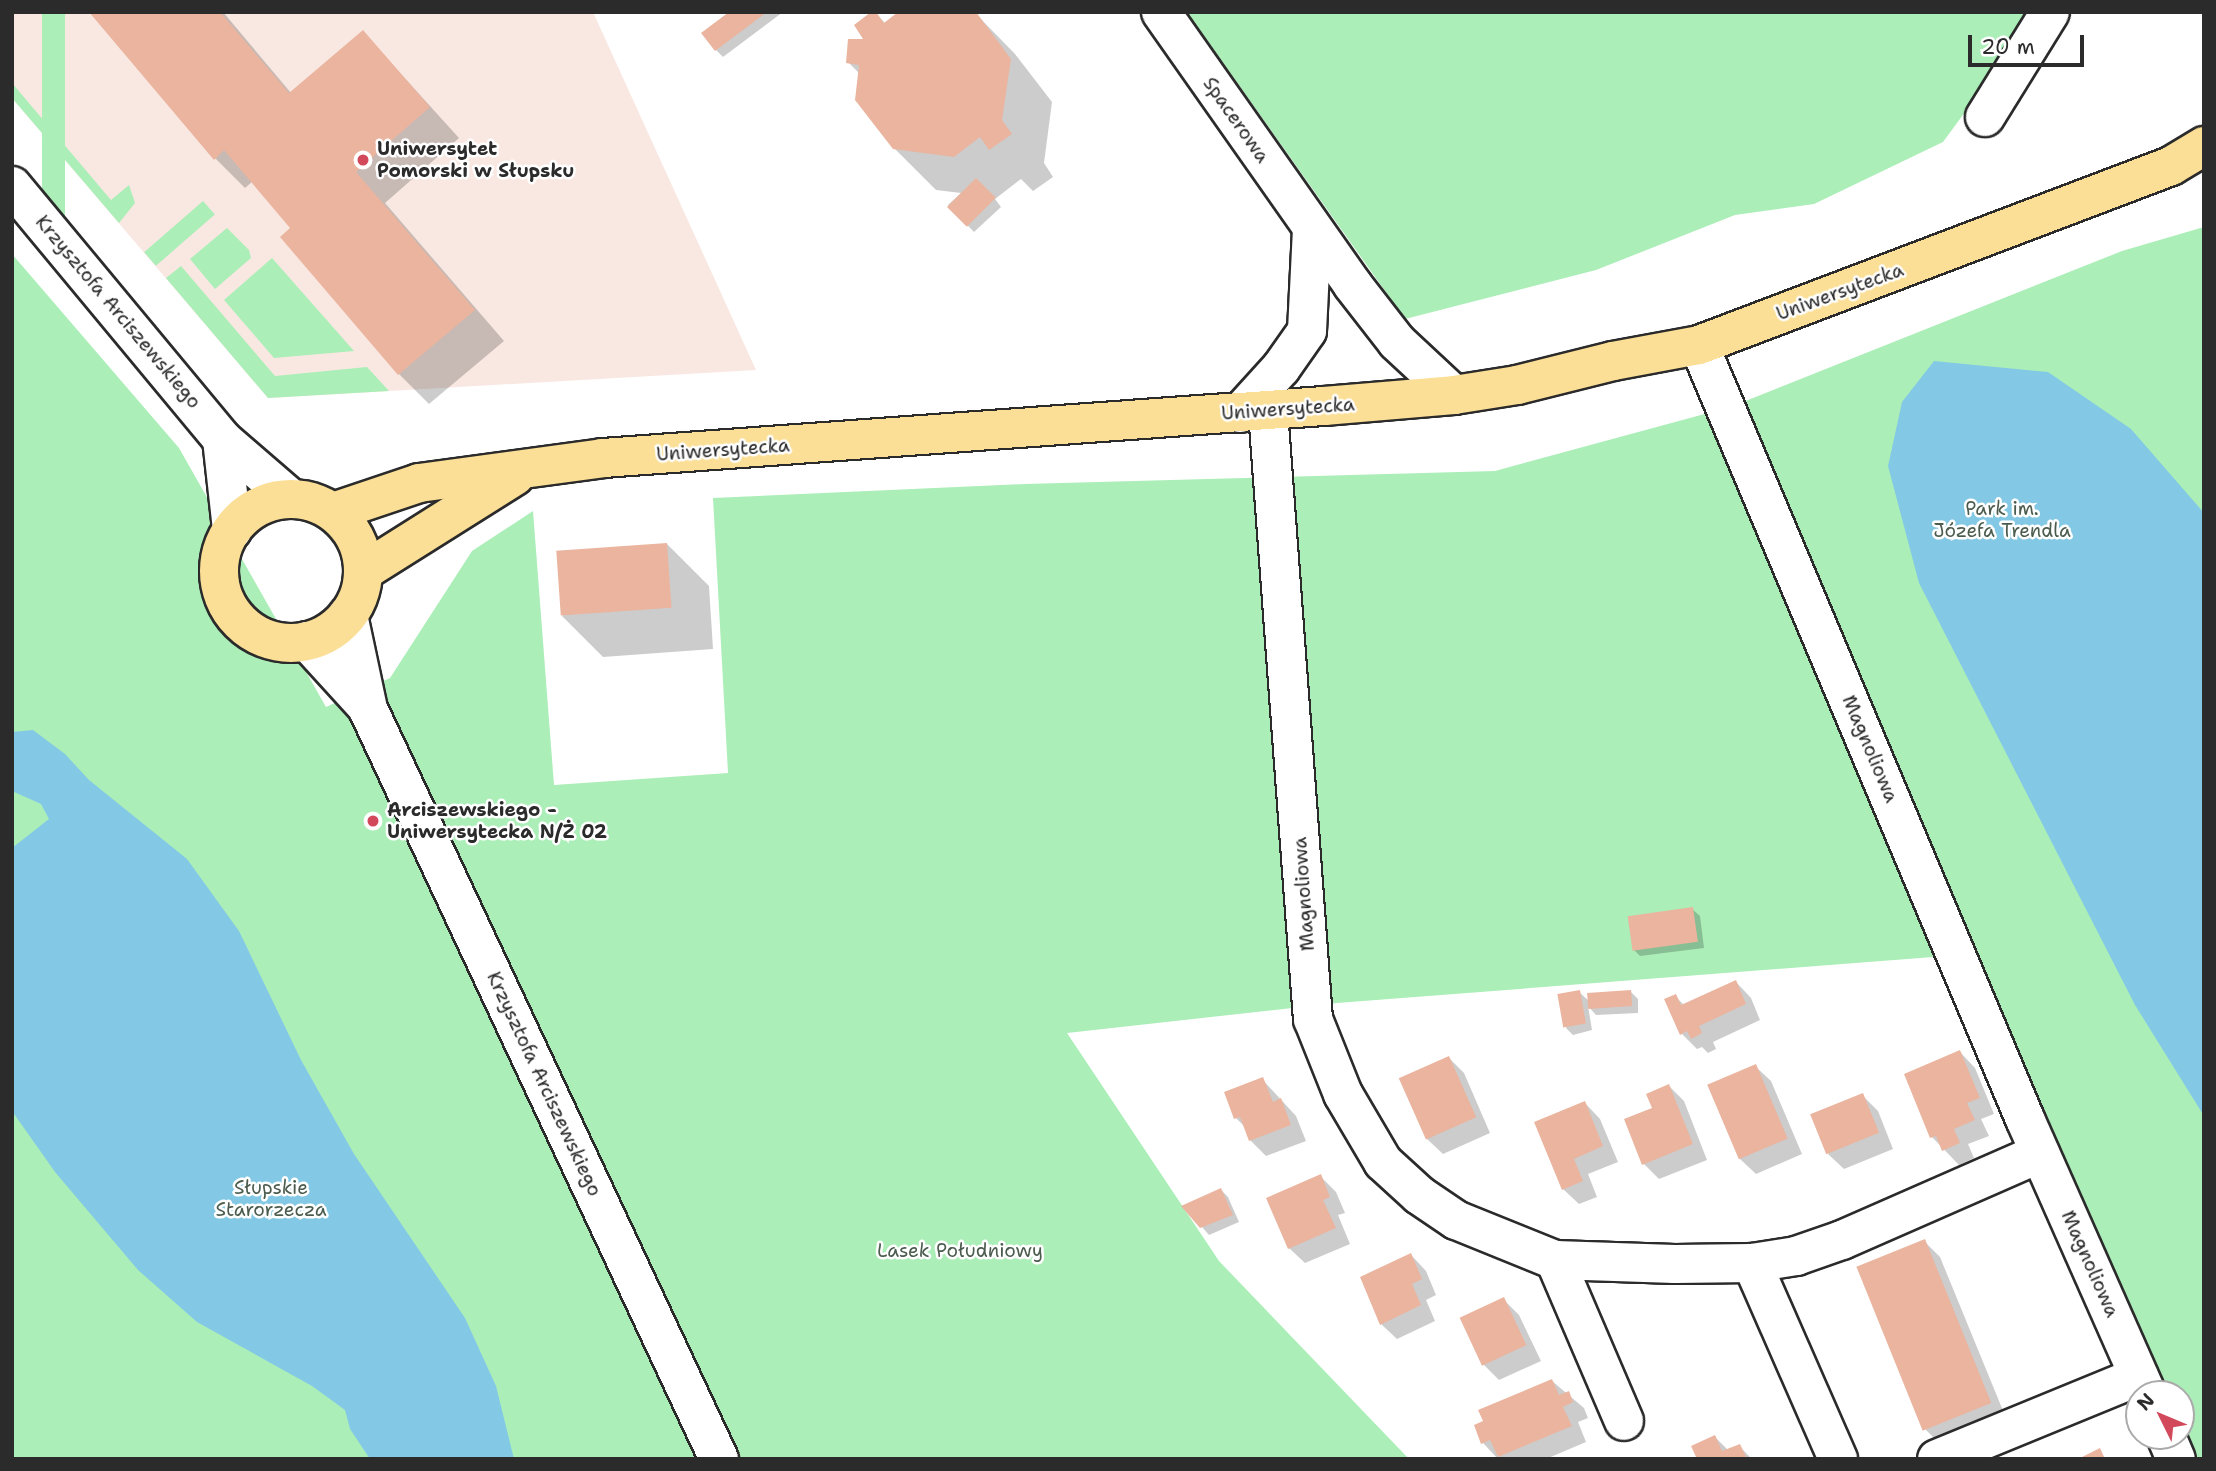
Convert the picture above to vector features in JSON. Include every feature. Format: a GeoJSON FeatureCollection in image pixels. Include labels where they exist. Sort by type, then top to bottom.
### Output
{"type":"FeatureCollection","features":[{"type":"Feature","properties":{"kind":"main road","name":"Uniwersytecka"},"geometry":{"type":"LineString","coordinates":[[333,512],[419,483],[603,458],[1254,412],[1454,395],[1517,385],[1613,361],[1699,345],[2171,166],[2204,146]]}},
{"type":"Feature","properties":{"kind":"main road","name":"Uniwersytecka"},"geometry":{"type":"LineString","coordinates":[[364,571],[525,469]]}},
{"type":"Feature","properties":{"kind":"main road"},"geometry":{"type":"LineString","coordinates":[[290,498],[313,502],[333,512],[349,528],[360,548],[364,571],[360,594],[348,615],[330,632],[307,641],[283,643],[259,635],[239,621],[225,600],[219,576],[221,551],[232,530],[247,513],[268,502],[290,498]]}},
{"type":"Feature","properties":{"kind":"street","name":"Spacerowa"},"geometry":{"type":"LineString","coordinates":[[1161,12],[1312,228],[1397,342],[1454,395]]}},
{"type":"Feature","properties":{"kind":"street"},"geometry":{"type":"LineString","coordinates":[[1985,117],[2050,12]]}},
{"type":"Feature","properties":{"kind":"street","name":"Krzysztofa Arciszewskiego"},"geometry":{"type":"LineString","coordinates":[[12,186],[222,439],[290,498]]}},
{"type":"Feature","properties":{"kind":"street"},"geometry":{"type":"LineString","coordinates":[[1254,412],[1307,331],[1312,228]]}},
{"type":"Feature","properties":{"kind":"street","name":"Magnoliowa"},"geometry":{"type":"LineString","coordinates":[[1699,345],[2040,1153],[2141,1380]]}},
{"type":"Feature","properties":{"kind":"street","name":"Magnoliowa"},"geometry":{"type":"LineString","coordinates":[[1254,412],[1313,1018],[1350,1108],[1383,1162],[1419,1195],[1456,1220],[1555,1260],[1605,1264],[1752,1263],[1796,1256],[1842,1241],[2040,1153]]}},
{"type":"Feature","properties":{"kind":"street"},"geometry":{"type":"LineString","coordinates":[[222,439],[232,530]]}},
{"type":"Feature","properties":{"kind":"street","name":"Krzysztofa Arciszewskiego"},"geometry":{"type":"LineString","coordinates":[[348,615],[369,709],[719,1459]]}},
{"type":"Feature","properties":{"kind":"street","name":"Krzysztofa Arciszewskiego"},"geometry":{"type":"LineString","coordinates":[[307,641],[369,709]]}},
{"type":"Feature","properties":{"kind":"street"},"geometry":{"type":"LineString","coordinates":[[1555,1260],[1624,1420]]}},
{"type":"Feature","properties":{"kind":"street"},"geometry":{"type":"LineString","coordinates":[[1752,1263],[1838,1459]]}},
{"type":"Feature","properties":{"kind":"street","name":"Magnoliowa"},"geometry":{"type":"LineString","coordinates":[[1937,1459],[2125,1391]]}},
{"type":"Feature","properties":{"kind":"shaded area","name":"Uniwersytet Pomorski w Słupsku"},"geometry":{"type":"Polygon","coordinates":[[[12,12],[593,12],[756,370],[268,398],[12,98],[12,12]]]}},
{"type":"Feature","properties":{"kind":"green space"},"geometry":{"type":"Polygon","coordinates":[[[42,12],[65,12],[65,234],[42,234],[42,12]]]}},
{"type":"Feature","properties":{"kind":"green space"},"geometry":{"type":"Polygon","coordinates":[[[1187,12],[2026,12],[1982,89],[1943,142],[1814,204],[1735,215],[1596,270],[1405,319],[1187,12]]]}},
{"type":"Feature","properties":{"kind":"green space"},"geometry":{"type":"Polygon","coordinates":[[[12,83],[111,200],[129,185],[135,203],[119,223],[12,98],[12,83]]]}},
{"type":"Feature","properties":{"kind":"green space"},"geometry":{"type":"Polygon","coordinates":[[[203,201],[215,215],[156,266],[144,252],[203,201]]]}},
{"type":"Feature","properties":{"kind":"green space","name":"Park im. Józefa Trendla"},"geometry":{"type":"Polygon","coordinates":[[[2204,227],[2204,1459],[2183,1459],[2183,1450],[2195,1450],[2195,1380],[2149,1380],[1733,406],[2122,251],[2204,227]]]}},
{"type":"Feature","properties":{"kind":"green space"},"geometry":{"type":"Polygon","coordinates":[[[227,228],[249,250],[251,258],[215,289],[190,259],[227,228]]]}},
{"type":"Feature","properties":{"kind":"green space"},"geometry":{"type":"Polygon","coordinates":[[[12,254],[179,448],[326,707],[390,678],[472,551],[533,511],[554,785],[728,773],[713,498],[1025,484],[1495,471],[1712,412],[1946,956],[1337,1003],[1067,1033],[1219,1261],[1409,1459],[12,1459],[12,254]]]}},
{"type":"Feature","properties":{"kind":"green space"},"geometry":{"type":"Polygon","coordinates":[[[272,258],[354,351],[274,358],[224,300],[272,258]]]}},
{"type":"Feature","properties":{"kind":"green space"},"geometry":{"type":"Polygon","coordinates":[[[181,266],[275,376],[367,367],[389,391],[268,398],[166,278],[181,266]]]}},
{"type":"Feature","properties":{"kind":"water"},"geometry":{"type":"Polygon","coordinates":[[[1934,361],[2048,372],[2131,429],[2204,513],[2204,1116],[2135,1005],[1919,583],[1888,466],[1902,402],[1934,361]]]}},
{"type":"Feature","properties":{"kind":"water"},"geometry":{"type":"Polygon","coordinates":[[[33,730],[65,754],[89,780],[187,859],[239,931],[301,1060],[354,1154],[465,1318],[496,1386],[514,1459],[370,1459],[350,1429],[345,1410],[312,1386],[197,1322],[138,1270],[55,1172],[12,1111],[12,848],[49,819],[41,804],[12,791],[12,732],[33,730]]]}},
{"type":"Feature","properties":{"kind":"building"},"geometry":{"type":"Polygon","coordinates":[[[89,12],[220,12],[289,93],[363,30],[430,107],[356,172],[475,310],[398,375],[280,237],[290,228],[224,150],[214,160],[89,12]]]}},
{"type":"Feature","properties":{"kind":"building"},"geometry":{"type":"Polygon","coordinates":[[[729,12],[767,12],[715,51],[701,33],[729,12]]]}},
{"type":"Feature","properties":{"kind":"building"},"geometry":{"type":"Polygon","coordinates":[[[871,12],[876,12],[884,23],[898,12],[976,12],[1011,59],[1002,120],[1012,134],[989,150],[980,137],[954,157],[893,149],[855,100],[859,65],[846,63],[848,39],[863,39],[854,25],[871,12]]]}},
{"type":"Feature","properties":{"kind":"building"},"geometry":{"type":"Polygon","coordinates":[[[976,178],[996,198],[967,227],[947,207],[976,178]]]}},
{"type":"Feature","properties":{"kind":"building"},"geometry":{"type":"Polygon","coordinates":[[[667,543],[672,608],[561,616],[556,551],[667,543]]]}},
{"type":"Feature","properties":{"kind":"building"},"geometry":{"type":"Polygon","coordinates":[[[1693,907],[1698,942],[1633,951],[1628,916],[1693,907]]]}},
{"type":"Feature","properties":{"kind":"building"},"geometry":{"type":"Polygon","coordinates":[[[1736,980],[1746,1004],[1699,1026],[1702,1033],[1691,1039],[1687,1031],[1680,1035],[1664,999],[1676,994],[1681,1005],[1736,980]]]}},
{"type":"Feature","properties":{"kind":"building"},"geometry":{"type":"Polygon","coordinates":[[[1580,990],[1586,1023],[1563,1027],[1557,994],[1580,990]]]}},
{"type":"Feature","properties":{"kind":"building"},"geometry":{"type":"Polygon","coordinates":[[[1631,990],[1632,1006],[1588,1009],[1587,993],[1631,990]]]}},
{"type":"Feature","properties":{"kind":"building"},"geometry":{"type":"Polygon","coordinates":[[[1960,1050],[1980,1098],[1967,1103],[1975,1120],[1954,1129],[1960,1143],[1942,1151],[1936,1136],[1930,1138],[1904,1074],[1960,1050]]]}},
{"type":"Feature","properties":{"kind":"building"},"geometry":{"type":"Polygon","coordinates":[[[1449,1056],[1476,1117],[1426,1140],[1399,1078],[1449,1056]]]}},
{"type":"Feature","properties":{"kind":"building"},"geometry":{"type":"Polygon","coordinates":[[[1756,1064],[1788,1139],[1739,1159],[1707,1085],[1756,1064]]]}},
{"type":"Feature","properties":{"kind":"building"},"geometry":{"type":"Polygon","coordinates":[[[1263,1077],[1273,1102],[1281,1098],[1291,1125],[1249,1141],[1240,1117],[1234,1119],[1224,1092],[1263,1077]]]}},
{"type":"Feature","properties":{"kind":"building"},"geometry":{"type":"Polygon","coordinates":[[[1669,1084],[1693,1144],[1642,1165],[1624,1119],[1652,1108],[1646,1094],[1669,1084]]]}},
{"type":"Feature","properties":{"kind":"building"},"geometry":{"type":"Polygon","coordinates":[[[1863,1093],[1879,1133],[1826,1154],[1810,1114],[1863,1093]]]}},
{"type":"Feature","properties":{"kind":"building"},"geometry":{"type":"Polygon","coordinates":[[[1585,1101],[1603,1146],[1574,1159],[1583,1181],[1562,1190],[1534,1122],[1585,1101]]]}},
{"type":"Feature","properties":{"kind":"building"},"geometry":{"type":"Polygon","coordinates":[[[1321,1174],[1330,1197],[1323,1200],[1336,1228],[1288,1249],[1266,1198],[1321,1174]]]}},
{"type":"Feature","properties":{"kind":"building"},"geometry":{"type":"Polygon","coordinates":[[[1221,1188],[1233,1215],[1200,1228],[1181,1206],[1221,1188]]]}},
{"type":"Feature","properties":{"kind":"building"},"geometry":{"type":"Polygon","coordinates":[[[1925,1239],[1991,1403],[1923,1431],[1856,1267],[1925,1239]]]}},
{"type":"Feature","properties":{"kind":"building"},"geometry":{"type":"Polygon","coordinates":[[[1411,1253],[1422,1279],[1412,1284],[1421,1305],[1380,1325],[1360,1277],[1411,1253]]]}},
{"type":"Feature","properties":{"kind":"building"},"geometry":{"type":"Polygon","coordinates":[[[1504,1297],[1526,1345],[1482,1366],[1460,1318],[1504,1297]]]}},
{"type":"Feature","properties":{"kind":"building"},"geometry":{"type":"Polygon","coordinates":[[[1552,1379],[1559,1395],[1569,1391],[1573,1402],[1563,1407],[1572,1426],[1498,1457],[1490,1440],[1481,1444],[1474,1425],[1483,1421],[1478,1410],[1552,1379]]]}},
{"type":"Feature","properties":{"kind":"building"},"geometry":{"type":"Polygon","coordinates":[[[1715,1435],[1722,1451],[1740,1444],[1747,1459],[1697,1459],[1691,1446],[1715,1435]]]}},
{"type":"Feature","properties":{"kind":"building"},"geometry":{"type":"Polygon","coordinates":[[[2100,1448],[2105,1459],[2078,1459],[2100,1448]]]}},
{"type":"Feature","properties":{"kind":"place","name":"Uniwersytet Pomorski w Słupsku"},"geometry":{"type":"Point","coordinates":[363,160]}},
{"type":"Feature","properties":{"kind":"place","name":"Arciszewskiego - Uniwersytecka N/Ż 02"},"geometry":{"type":"Point","coordinates":[373,821]}},
{"type":"Feature","properties":{"kind":"park label","name":"Słupskie Starorzecza"},"geometry":{"type":"Point","coordinates":[271,1199]}},
{"type":"Feature","properties":{"kind":"park label","name":"Lasek Południowy"},"geometry":{"type":"Point","coordinates":[960,1251]}}]}
